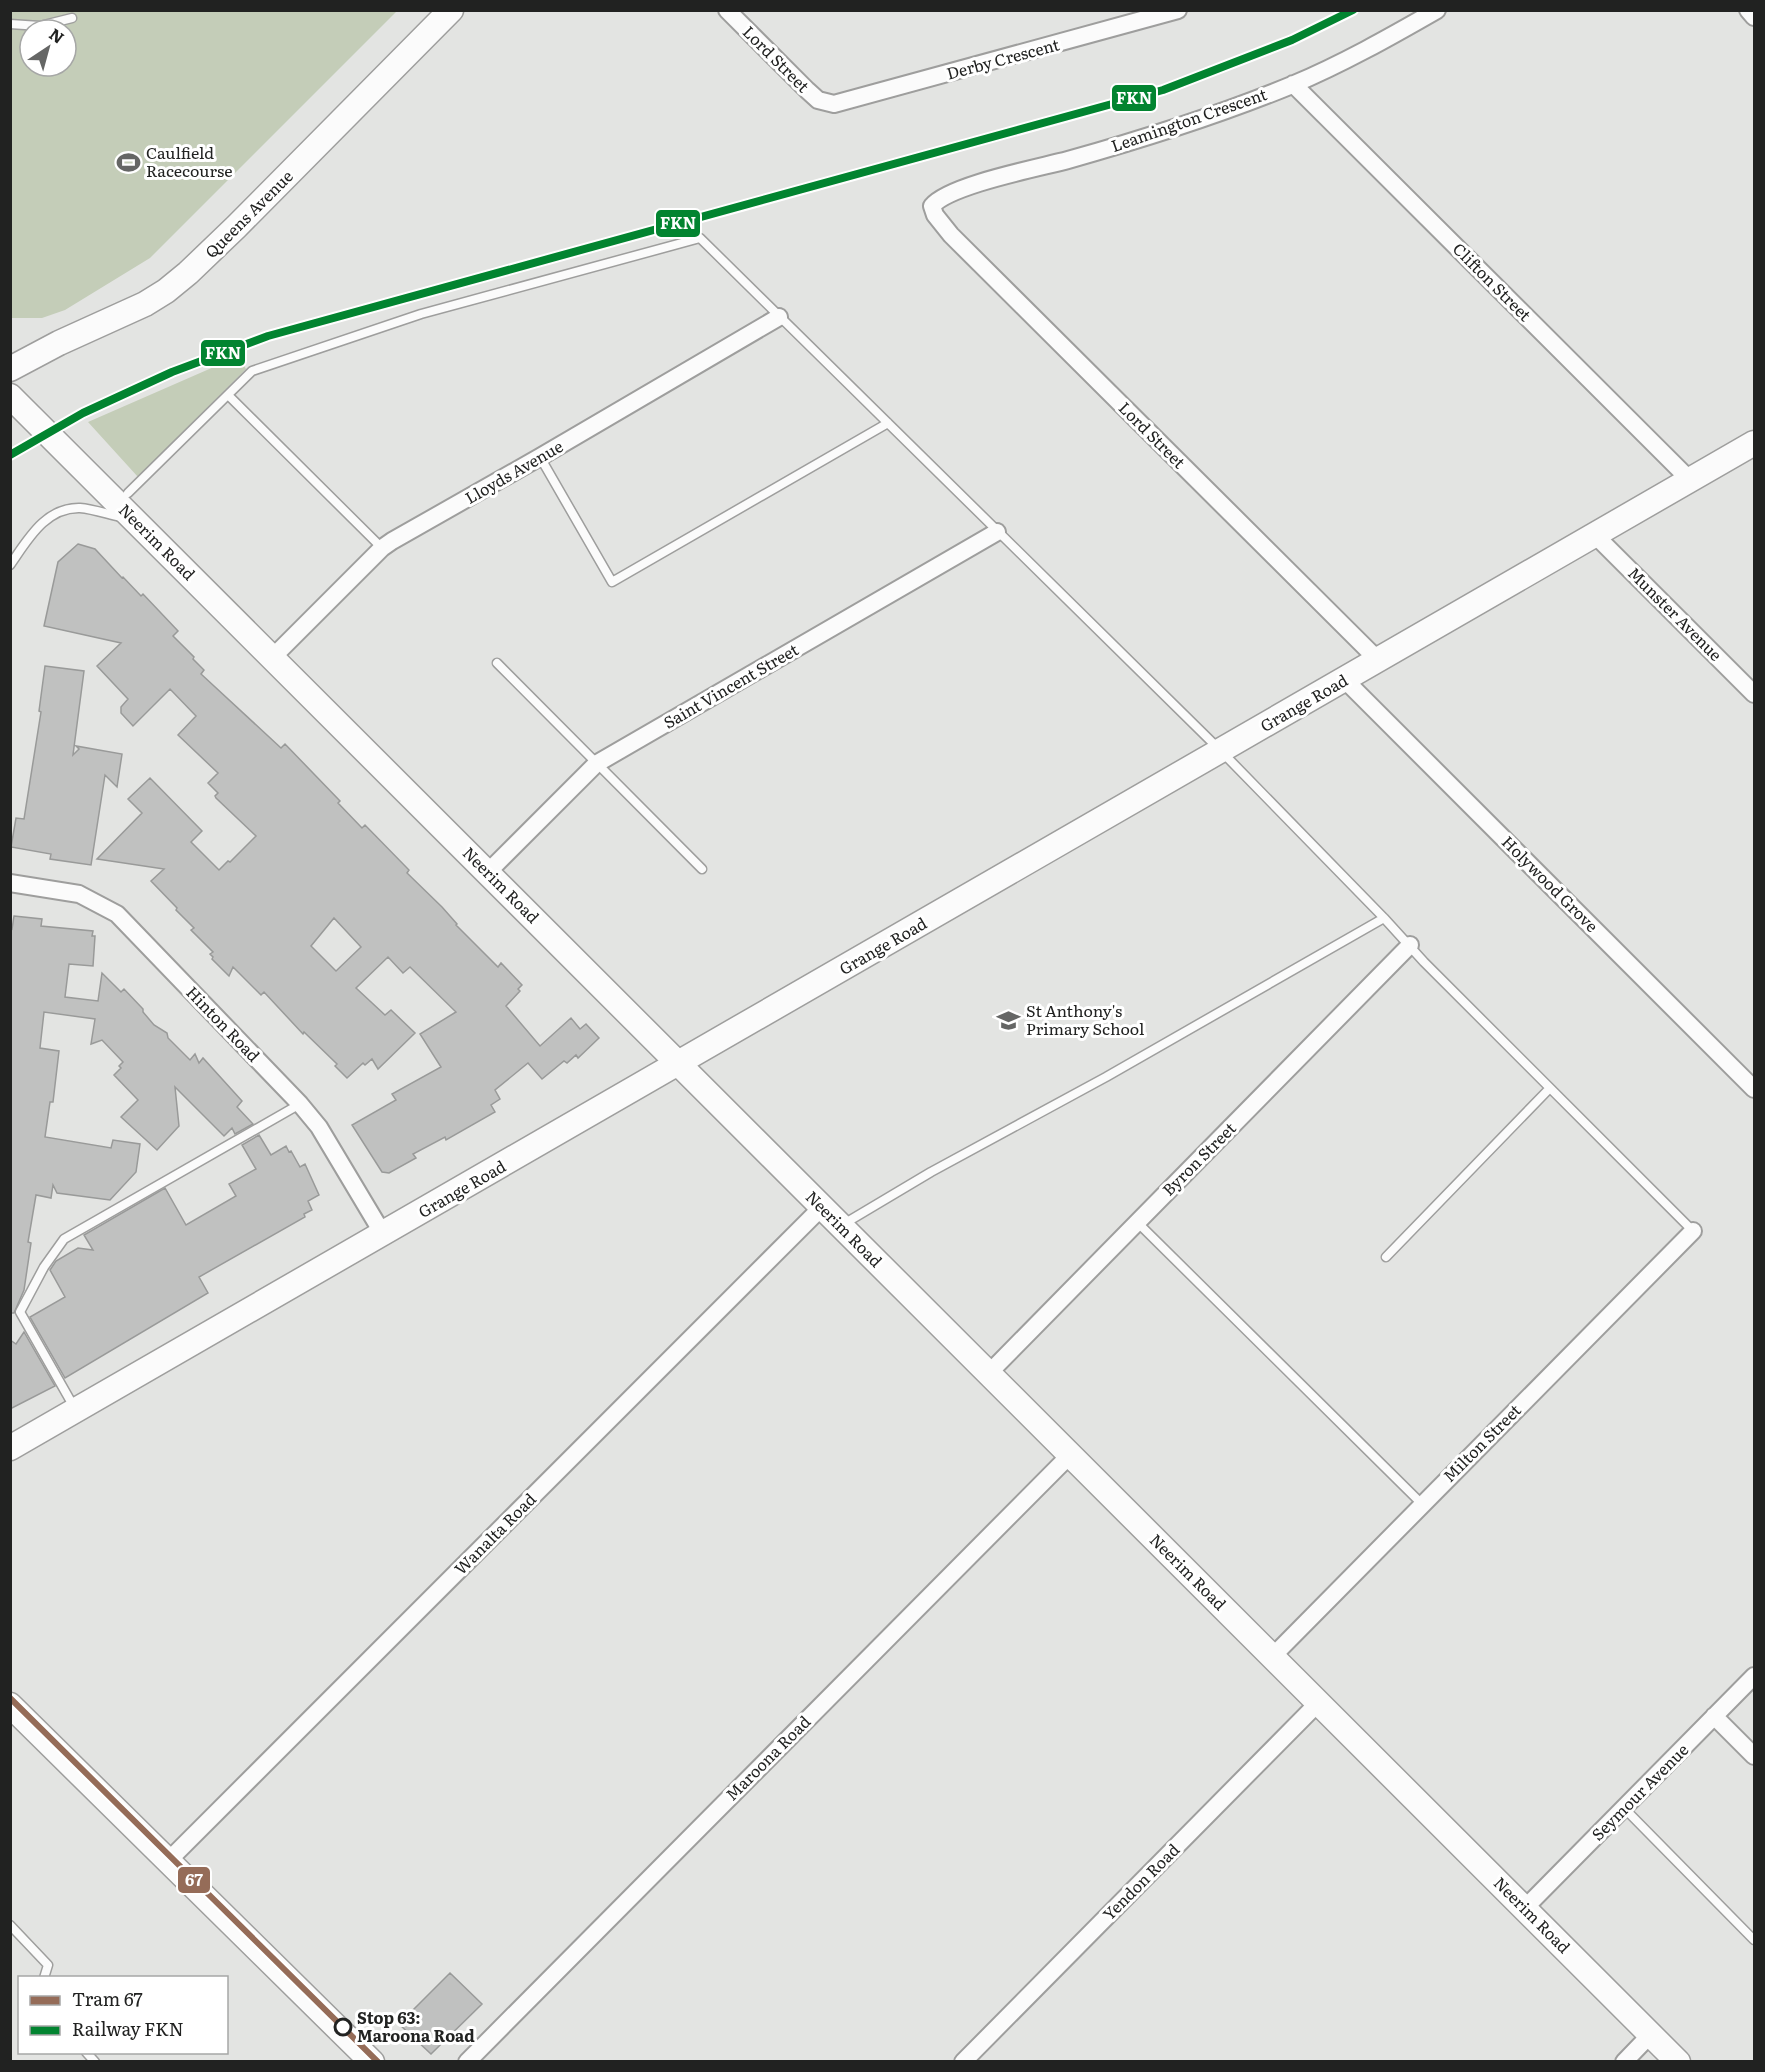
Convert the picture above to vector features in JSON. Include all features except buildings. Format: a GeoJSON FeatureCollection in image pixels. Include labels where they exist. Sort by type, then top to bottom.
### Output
{"type":"FeatureCollection","features":[{"type":"Feature","properties":{"kind":"main road","name":"Queens Avenue"},"geometry":{"type":"LineString","coordinates":[[10,369],[59,343],[146,304],[166,291],[236,227],[451,10]]}},
{"type":"Feature","properties":{"kind":"main road","name":"Neerim Road"},"geometry":{"type":"LineString","coordinates":[[12,397],[1678,2061]]}},
{"type":"Feature","properties":{"kind":"main road","name":"Grange Road"},"geometry":{"type":"LineString","coordinates":[[10,1448],[1690,480],[1753,447]]}},
{"type":"Feature","properties":{"kind":"main road"},"geometry":{"type":"LineString","coordinates":[[10,1705],[372,2061]]}},
{"type":"Feature","properties":{"kind":"street","name":"Lord Street"},"geometry":{"type":"LineString","coordinates":[[727,10],[807,90],[818,100],[828,104]]}},
{"type":"Feature","properties":{"kind":"street","name":"Derby Crescent"},"geometry":{"type":"LineString","coordinates":[[828,104],[840,104],[1178,10]]}},
{"type":"Feature","properties":{"kind":"street","name":"Leamington Crescent"},"geometry":{"type":"LineString","coordinates":[[932,207],[937,200],[963,188],[1173,128],[1293,84],[1373,47],[1437,10]]}},
{"type":"Feature","properties":{"kind":"street"},"geometry":{"type":"LineString","coordinates":[[1748,10],[1755,17]]}},
{"type":"Feature","properties":{"kind":"street","name":"Clifton Street"},"geometry":{"type":"LineString","coordinates":[[1293,84],[1690,480]]}},
{"type":"Feature","properties":{"kind":"street","name":"Lord Street"},"geometry":{"type":"LineString","coordinates":[[932,207],[935,215],[951,235],[1378,660]]}},
{"type":"Feature","properties":{"kind":"street","name":"Lloyds Avenue"},"geometry":{"type":"LineString","coordinates":[[272,658],[382,548],[779,317]]}},
{"type":"Feature","properties":{"kind":"street","name":"Saint Vincent Street"},"geometry":{"type":"LineString","coordinates":[[488,872],[596,764],[998,532]]}},
{"type":"Feature","properties":{"kind":"street","name":"Munster Avenue"},"geometry":{"type":"LineString","coordinates":[[1595,535],[1755,694]]}},
{"type":"Feature","properties":{"kind":"street","name":"Holywood Grove"},"geometry":{"type":"LineString","coordinates":[[1345,680],[1755,1089]]}},
{"type":"Feature","properties":{"kind":"street","name":"Hinton Road"},"geometry":{"type":"LineString","coordinates":[[10,883],[79,894],[117,914],[300,1104],[319,1127],[383,1234]]}},
{"type":"Feature","properties":{"kind":"street","name":"Byron Street"},"geometry":{"type":"LineString","coordinates":[[989,1373],[1410,945]]}},
{"type":"Feature","properties":{"kind":"street","name":"Wanalta Road"},"geometry":{"type":"LineString","coordinates":[[168,1861],[822,1207]]}},
{"type":"Feature","properties":{"kind":"street","name":"Milton Street"},"geometry":{"type":"LineString","coordinates":[[1272,1656],[1693,1230]]}},
{"type":"Feature","properties":{"kind":"street","name":"Maroona Road"},"geometry":{"type":"LineString","coordinates":[[467,2061],[1070,1455]]}},
{"type":"Feature","properties":{"kind":"street","name":"Seymour Avenue"},"geometry":{"type":"LineString","coordinates":[[1525,1908],[1755,1676]]}},
{"type":"Feature","properties":{"kind":"street","name":"Yendon Road"},"geometry":{"type":"LineString","coordinates":[[963,2061],[1319,1702]]}},
{"type":"Feature","properties":{"kind":"street"},"geometry":{"type":"LineString","coordinates":[[1714,1716],[1755,1756]]}},
{"type":"Feature","properties":{"kind":"street"},"geometry":{"type":"LineString","coordinates":[[1624,2061],[1651,2034]]}},
{"type":"Feature","properties":{"kind":"lane"},"geometry":{"type":"LineString","coordinates":[[128,493],[252,371],[421,314],[700,238],[1221,752],[1549,1089],[1693,1230]]}},
{"type":"Feature","properties":{"kind":"lane"},"geometry":{"type":"LineString","coordinates":[[228,395],[382,548]]}},
{"type":"Feature","properties":{"kind":"lane"},"geometry":{"type":"LineString","coordinates":[[540,457],[612,582],[888,423]]}},
{"type":"Feature","properties":{"kind":"lane"},"geometry":{"type":"LineString","coordinates":[[10,565],[39,526],[63,511],[82,508],[136,520]]}},
{"type":"Feature","properties":{"kind":"lane"},"geometry":{"type":"LineString","coordinates":[[497,663],[702,869]]}},
{"type":"Feature","properties":{"kind":"lane"},"geometry":{"type":"LineString","coordinates":[[841,1226],[931,1172],[1106,1077],[1384,918]]}},
{"type":"Feature","properties":{"kind":"lane"},"geometry":{"type":"LineString","coordinates":[[1386,1257],[1549,1089]]}},
{"type":"Feature","properties":{"kind":"lane"},"geometry":{"type":"LineString","coordinates":[[76,1410],[20,1312],[64,1239],[300,1104]]}},
{"type":"Feature","properties":{"kind":"lane"},"geometry":{"type":"LineString","coordinates":[[1137,1222],[1422,1504]]}},
{"type":"Feature","properties":{"kind":"lane"},"geometry":{"type":"LineString","coordinates":[[1624,1808],[1755,1940]]}},
{"type":"Feature","properties":{"kind":"lane"},"geometry":{"type":"LineString","coordinates":[[10,1925],[48,1965],[44,1976]]}},
{"type":"Feature","properties":{"kind":"green space","name":"Caulfield Racecourse"},"geometry":{"type":"Polygon","coordinates":[[[10,11],[397,11],[150,258],[65,310],[42,318],[11,318],[10,11]]]}},
{"type":"Feature","properties":{"kind":"green space"},"geometry":{"type":"Polygon","coordinates":[[[239,356],[246,369],[138,477],[88,422],[239,356]]]}},
{"type":"Feature","properties":{"kind":"tram line","name":"67"},"geometry":{"type":"LineString","coordinates":[[10,1698],[378,2062]]}},
{"type":"Feature","properties":{"kind":"rail line","name":"FKN"},"geometry":{"type":"LineString","coordinates":[[10,455],[83,413],[172,372],[268,336],[1163,90],[1292,40],[1353,10]]}},
{"type":"Feature","properties":{"kind":"place","name":"Caulfield Racecourse"},"geometry":{"type":"Point","coordinates":[128,162]}},
{"type":"Feature","properties":{"kind":"place","name":"St Anthony's Primary School"},"geometry":{"type":"Point","coordinates":[1008,1020]}},
{"type":"Feature","properties":{"kind":"place","name":"Stop 63: Maroona Road"},"geometry":{"type":"Point","coordinates":[343,2027]}}]}
